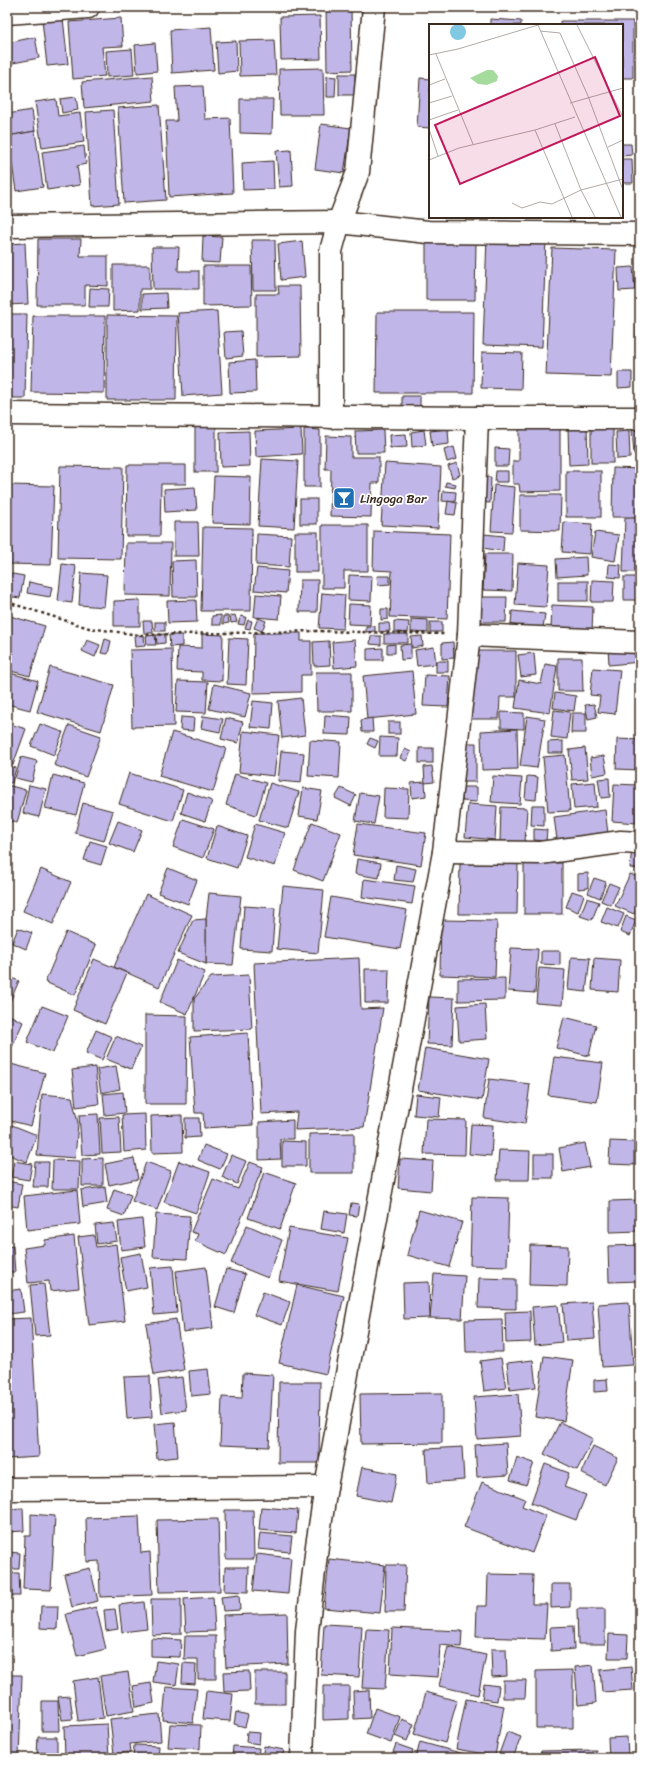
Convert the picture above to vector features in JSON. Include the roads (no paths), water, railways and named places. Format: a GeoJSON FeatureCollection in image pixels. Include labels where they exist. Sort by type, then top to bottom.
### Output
{"type":"FeatureCollection","features":[{"type":"Feature","properties":{"kind":"street"},"geometry":{"type":"LineString","coordinates":[[7,13],[88,7]]}},
{"type":"Feature","properties":{"kind":"street"},"geometry":{"type":"LineString","coordinates":[[330,417],[331,251],[339,222],[358,172],[374,7]]}},
{"type":"Feature","properties":{"kind":"street"},"geometry":{"type":"LineString","coordinates":[[7,226],[339,222],[428,232],[640,234]]}},
{"type":"Feature","properties":{"kind":"street"},"geometry":{"type":"LineString","coordinates":[[7,414],[640,418]]}},
{"type":"Feature","properties":{"kind":"street"},"geometry":{"type":"LineString","coordinates":[[302,1758],[307,1631],[326,1486],[444,852],[469,635],[477,418]]}},
{"type":"Feature","properties":{"kind":"street"},"geometry":{"type":"LineString","coordinates":[[469,635],[640,642]]}},
{"type":"Feature","properties":{"kind":"street"},"geometry":{"type":"LineString","coordinates":[[444,852],[540,853],[621,842],[640,844]]}},
{"type":"Feature","properties":{"kind":"street"},"geometry":{"type":"LineString","coordinates":[[7,1489],[326,1486]]}},
{"type":"Feature","properties":{"kind":"place","name":"Lingoga Bar"},"geometry":{"type":"Point","coordinates":[344,498]}}]}
